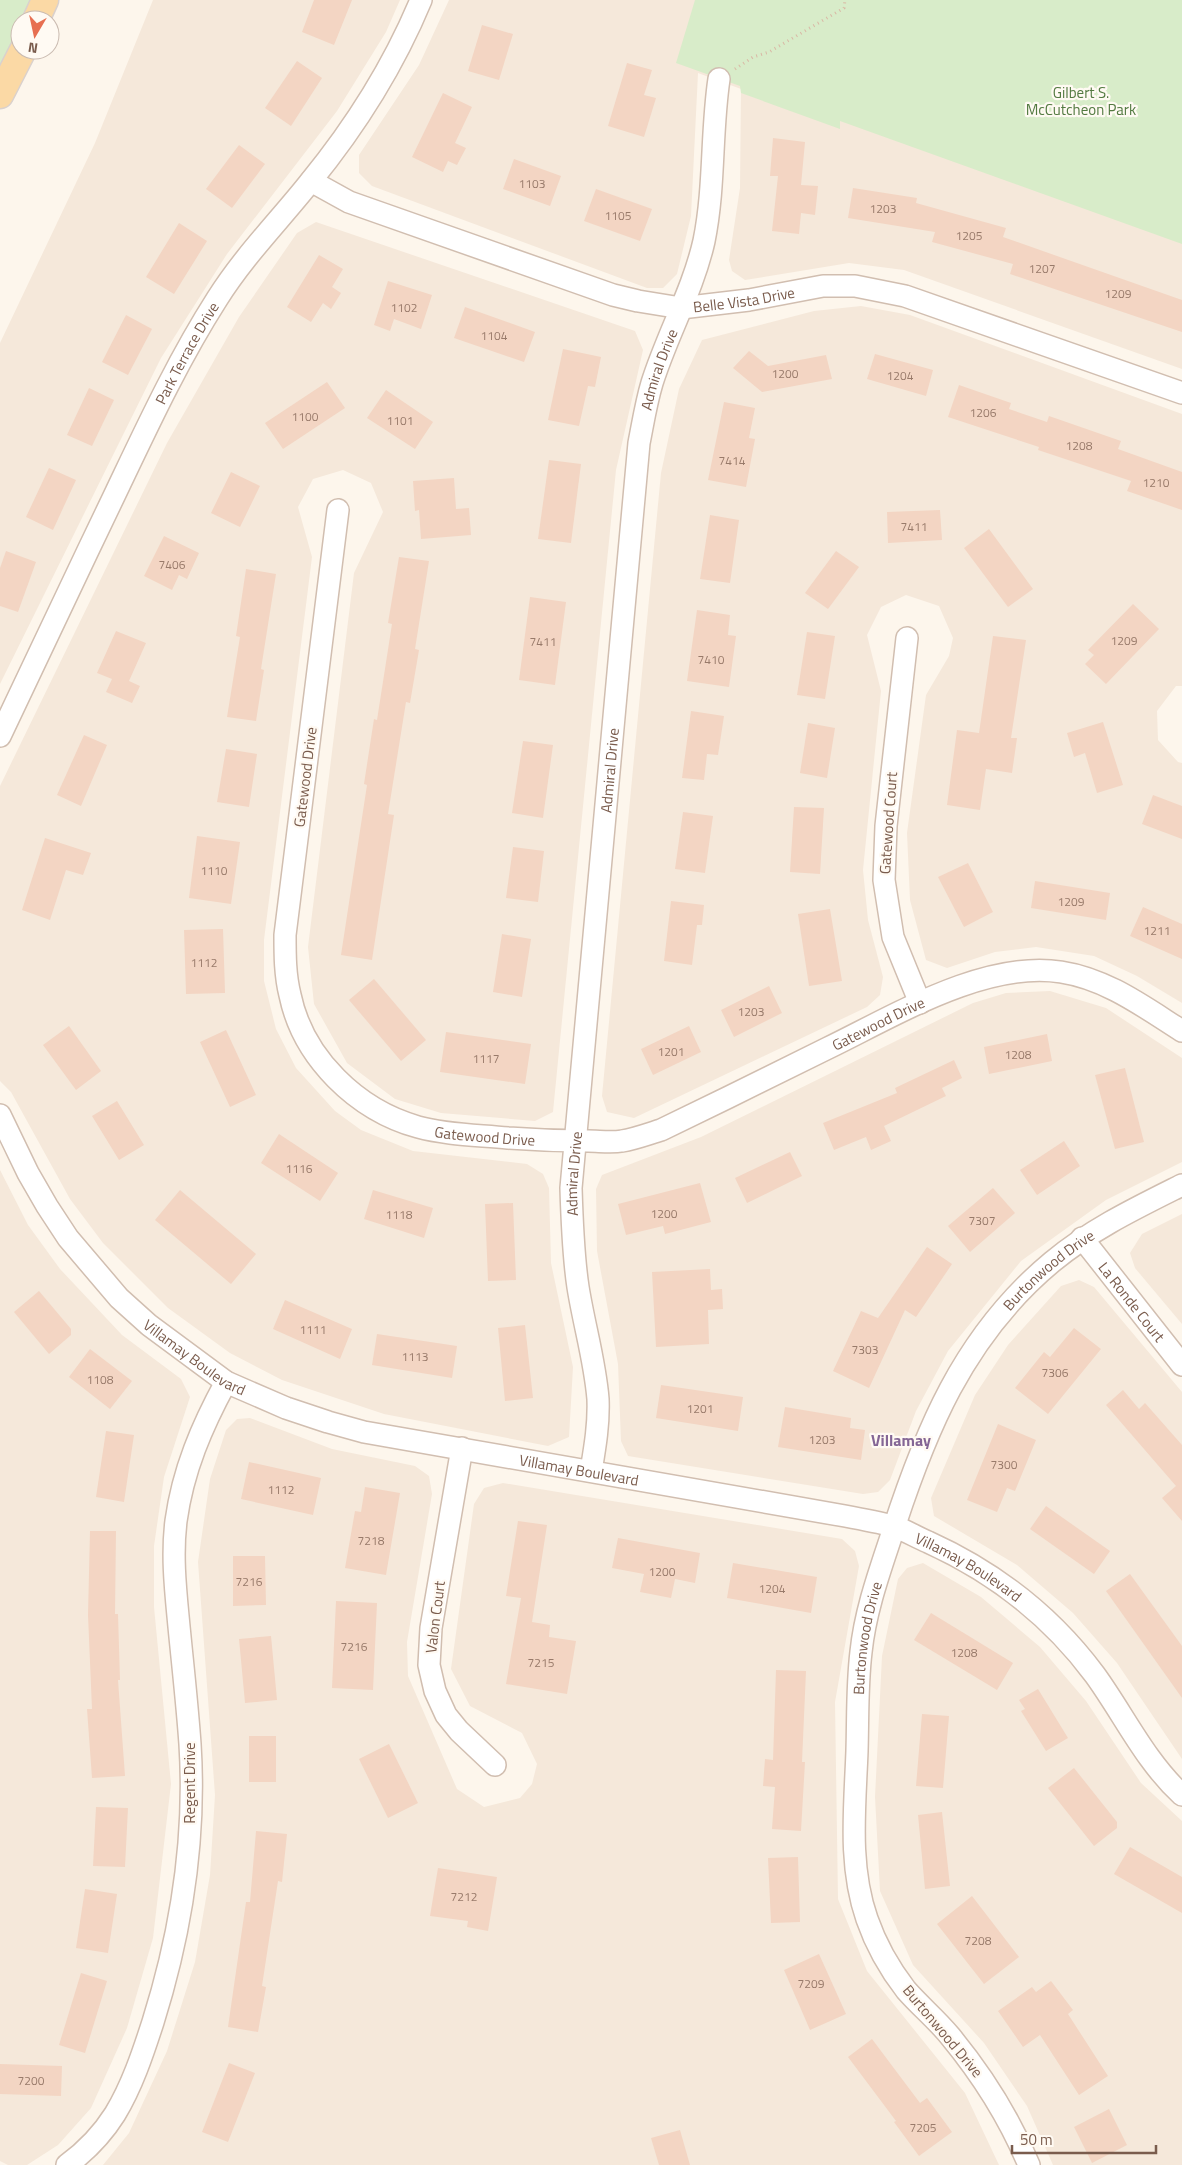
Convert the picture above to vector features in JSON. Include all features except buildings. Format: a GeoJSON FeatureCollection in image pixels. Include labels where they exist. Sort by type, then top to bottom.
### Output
{"type":"FeatureCollection","features":[{"type":"Feature","properties":{"kind":"main road"},"geometry":{"type":"LineString","coordinates":[[0,95],[18,60]]}},
{"type":"Feature","properties":{"kind":"street","name":"Park Terrace Drive"},"geometry":{"type":"LineString","coordinates":[[0,736],[135,452],[188,348],[218,298],[250,252],[311,181],[388,69],[408,33],[421,0]]}},
{"type":"Feature","properties":{"kind":"street","name":"Admiral Drive"},"geometry":{"type":"LineString","coordinates":[[591,1471],[598,1428],[598,1400],[594,1364],[578,1290],[573,1250],[571,1188],[639,443],[652,383],[694,277],[704,241],[712,195],[716,98],[719,78]]}},
{"type":"Feature","properties":{"kind":"street","name":"Belle Vista Drive"},"geometry":{"type":"LineString","coordinates":[[311,181],[350,202],[613,295],[661,306],[681,308],[749,300],[823,286],[855,286],[885,290],[1182,393]]}},
{"type":"Feature","properties":{"kind":"street","name":"Gatewood Drive"},"geometry":{"type":"LineString","coordinates":[[338,510],[285,935],[286,977],[296,1016],[312,1048],[335,1077],[363,1101],[394,1119],[419,1127],[443,1131],[530,1140],[619,1142],[661,1130],[920,1003],[999,974],[1025,971],[1059,972],[1099,982],[1118,991],[1182,1031]]}},
{"type":"Feature","properties":{"kind":"street","name":"Gatewood Court"},"geometry":{"type":"LineString","coordinates":[[907,638],[886,826],[884,880],[893,936],[920,1003]]}},
{"type":"Feature","properties":{"kind":"street","name":"Villamay Boulevard"},"geometry":{"type":"LineString","coordinates":[[0,1115],[46,1206],[89,1265],[119,1298],[149,1325],[226,1382],[286,1408],[364,1432],[845,1516],[894,1527],[966,1562],[1019,1596],[1044,1617],[1070,1643],[1095,1676],[1155,1766],[1182,1795]]}},
{"type":"Feature","properties":{"kind":"street","name":"Burtonwood Drive"},"geometry":{"type":"LineString","coordinates":[[1029,2165],[1003,2109],[985,2081],[948,2034],[907,1991],[887,1963],[877,1945],[860,1896],[856,1876],[854,1834],[861,1651],[870,1602],[894,1527],[936,1414],[959,1371],[985,1333],[1019,1293],[1082,1238],[1114,1219],[1182,1185]]}},
{"type":"Feature","properties":{"kind":"street","name":"La Ronde Court"},"geometry":{"type":"LineString","coordinates":[[1082,1238],[1182,1365]]}},
{"type":"Feature","properties":{"kind":"street","name":"Regent Drive"},"geometry":{"type":"LineString","coordinates":[[67,2165],[99,2136],[115,2114],[131,2084],[150,2032],[172,1953],[186,1863],[190,1812],[190,1746],[175,1577],[176,1522],[182,1486],[192,1453],[207,1416],[226,1382]]}},
{"type":"Feature","properties":{"kind":"street","name":"Valon Court"},"geometry":{"type":"LineString","coordinates":[[462,1448],[431,1628],[429,1665],[435,1691],[446,1715],[495,1765]]}},
{"type":"Feature","properties":{"kind":"path"},"geometry":{"type":"LineString","coordinates":[[719,78],[753,57],[769,52],[844,8],[845,0]]}},
{"type":"Feature","properties":{"kind":"shaded area"},"geometry":{"type":"Polygon","coordinates":[[[153,0],[400,0],[386,32],[337,111],[227,254],[161,358],[0,684],[0,343],[95,143],[153,0]]]}},
{"type":"Feature","properties":{"kind":"shaded area"},"geometry":{"type":"Polygon","coordinates":[[[449,0],[1182,0],[1182,369],[904,270],[849,263],[745,280],[732,271],[729,260],[740,188],[741,89],[698,73],[691,216],[677,274],[663,288],[647,288],[372,186],[359,173],[359,155],[419,65],[449,0]]]}},
{"type":"Feature","properties":{"kind":"shaded area"},"geometry":{"type":"Polygon","coordinates":[[[316,222],[635,331],[643,350],[616,470],[553,1112],[535,1121],[441,1113],[395,1099],[347,1063],[314,1004],[308,947],[354,573],[383,512],[371,483],[343,470],[313,479],[298,507],[312,557],[264,940],[264,981],[276,1029],[296,1068],[335,1111],[361,1130],[413,1151],[527,1164],[543,1174],[549,1188],[551,1263],[573,1367],[569,1437],[548,1446],[384,1414],[282,1380],[230,1353],[168,1308],[103,1243],[70,1199],[11,1092],[0,1081],[0,786],[167,443],[239,317],[297,233],[316,222]]]}},
{"type":"Feature","properties":{"kind":"shaded area"},"geometry":{"type":"Polygon","coordinates":[[[861,306],[910,315],[1182,414],[1182,686],[1176,686],[1157,711],[1158,740],[1178,762],[1182,763],[1182,1003],[1137,976],[1094,956],[1036,947],[995,952],[947,968],[926,960],[910,900],[907,833],[926,695],[949,656],[953,638],[939,606],[906,595],[881,607],[867,635],[881,691],[863,870],[868,920],[883,977],[880,995],[867,1007],[634,1118],[607,1112],[602,1096],[661,473],[679,389],[702,340],[814,311],[861,306]]]}},
{"type":"Feature","properties":{"kind":"shaded area"},"geometry":{"type":"Polygon","coordinates":[[[1050,991],[1106,1008],[1182,1058],[1182,1162],[1106,1200],[1021,1261],[948,1351],[916,1411],[890,1480],[878,1492],[863,1494],[628,1456],[621,1441],[618,1364],[597,1251],[596,1189],[602,1175],[701,1137],[973,1003],[1006,993],[1050,991]]]}},
{"type":"Feature","properties":{"kind":"shaded area"},"geometry":{"type":"Polygon","coordinates":[[[0,1170],[28,1225],[60,1269],[122,1335],[181,1379],[190,1397],[164,1477],[154,1546],[154,1607],[171,1784],[153,1938],[127,2028],[91,2108],[58,2145],[27,2165],[8,2165],[0,2161],[0,1170]]]}},
{"type":"Feature","properties":{"kind":"shaded area"},"geometry":{"type":"Polygon","coordinates":[[[1182,1214],[1182,1324],[1135,1268],[1130,1253],[1142,1234],[1182,1214]]]}},
{"type":"Feature","properties":{"kind":"shaded area"},"geometry":{"type":"Polygon","coordinates":[[[1079,1280],[1094,1287],[1182,1392],[1182,1759],[1117,1663],[1073,1613],[1017,1565],[934,1516],[931,1498],[975,1395],[1008,1345],[1061,1286],[1079,1280]]]}},
{"type":"Feature","properties":{"kind":"shaded area"},"geometry":{"type":"Polygon","coordinates":[[[250,1418],[332,1449],[415,1466],[429,1476],[432,1494],[407,1642],[408,1676],[457,1789],[484,1807],[520,1798],[532,1784],[537,1764],[522,1733],[470,1706],[451,1669],[474,1504],[484,1488],[503,1483],[842,1539],[855,1551],[859,1566],[835,1702],[838,1899],[867,1971],[965,2093],[999,2165],[103,2165],[129,2133],[167,2051],[195,1962],[210,1875],[215,1795],[198,1562],[210,1479],[226,1430],[237,1419],[250,1418]]]}},
{"type":"Feature","properties":{"kind":"shaded area"},"geometry":{"type":"Polygon","coordinates":[[[923,1563],[981,1597],[1040,1647],[1086,1701],[1141,1783],[1182,1821],[1182,2165],[1053,2165],[1027,2106],[984,2043],[913,1965],[880,1891],[875,1797],[882,1656],[898,1579],[907,1568],[923,1563]]]}},
{"type":"Feature","properties":{"kind":"green space"},"geometry":{"type":"Polygon","coordinates":[[[0,0],[38,0],[34,10],[10,10],[11,60],[0,85],[0,0]]]}},
{"type":"Feature","properties":{"kind":"green space","name":"Gilbert S. McCutcheon Park"},"geometry":{"type":"Polygon","coordinates":[[[695,0],[1182,0],[1182,244],[840,121],[840,129],[741,93],[740,86],[676,63],[695,0]]]}},
{"type":"Feature","properties":{"kind":"district","name":"Villamay"},"geometry":{"type":"Point","coordinates":[901,1440]}}]}
